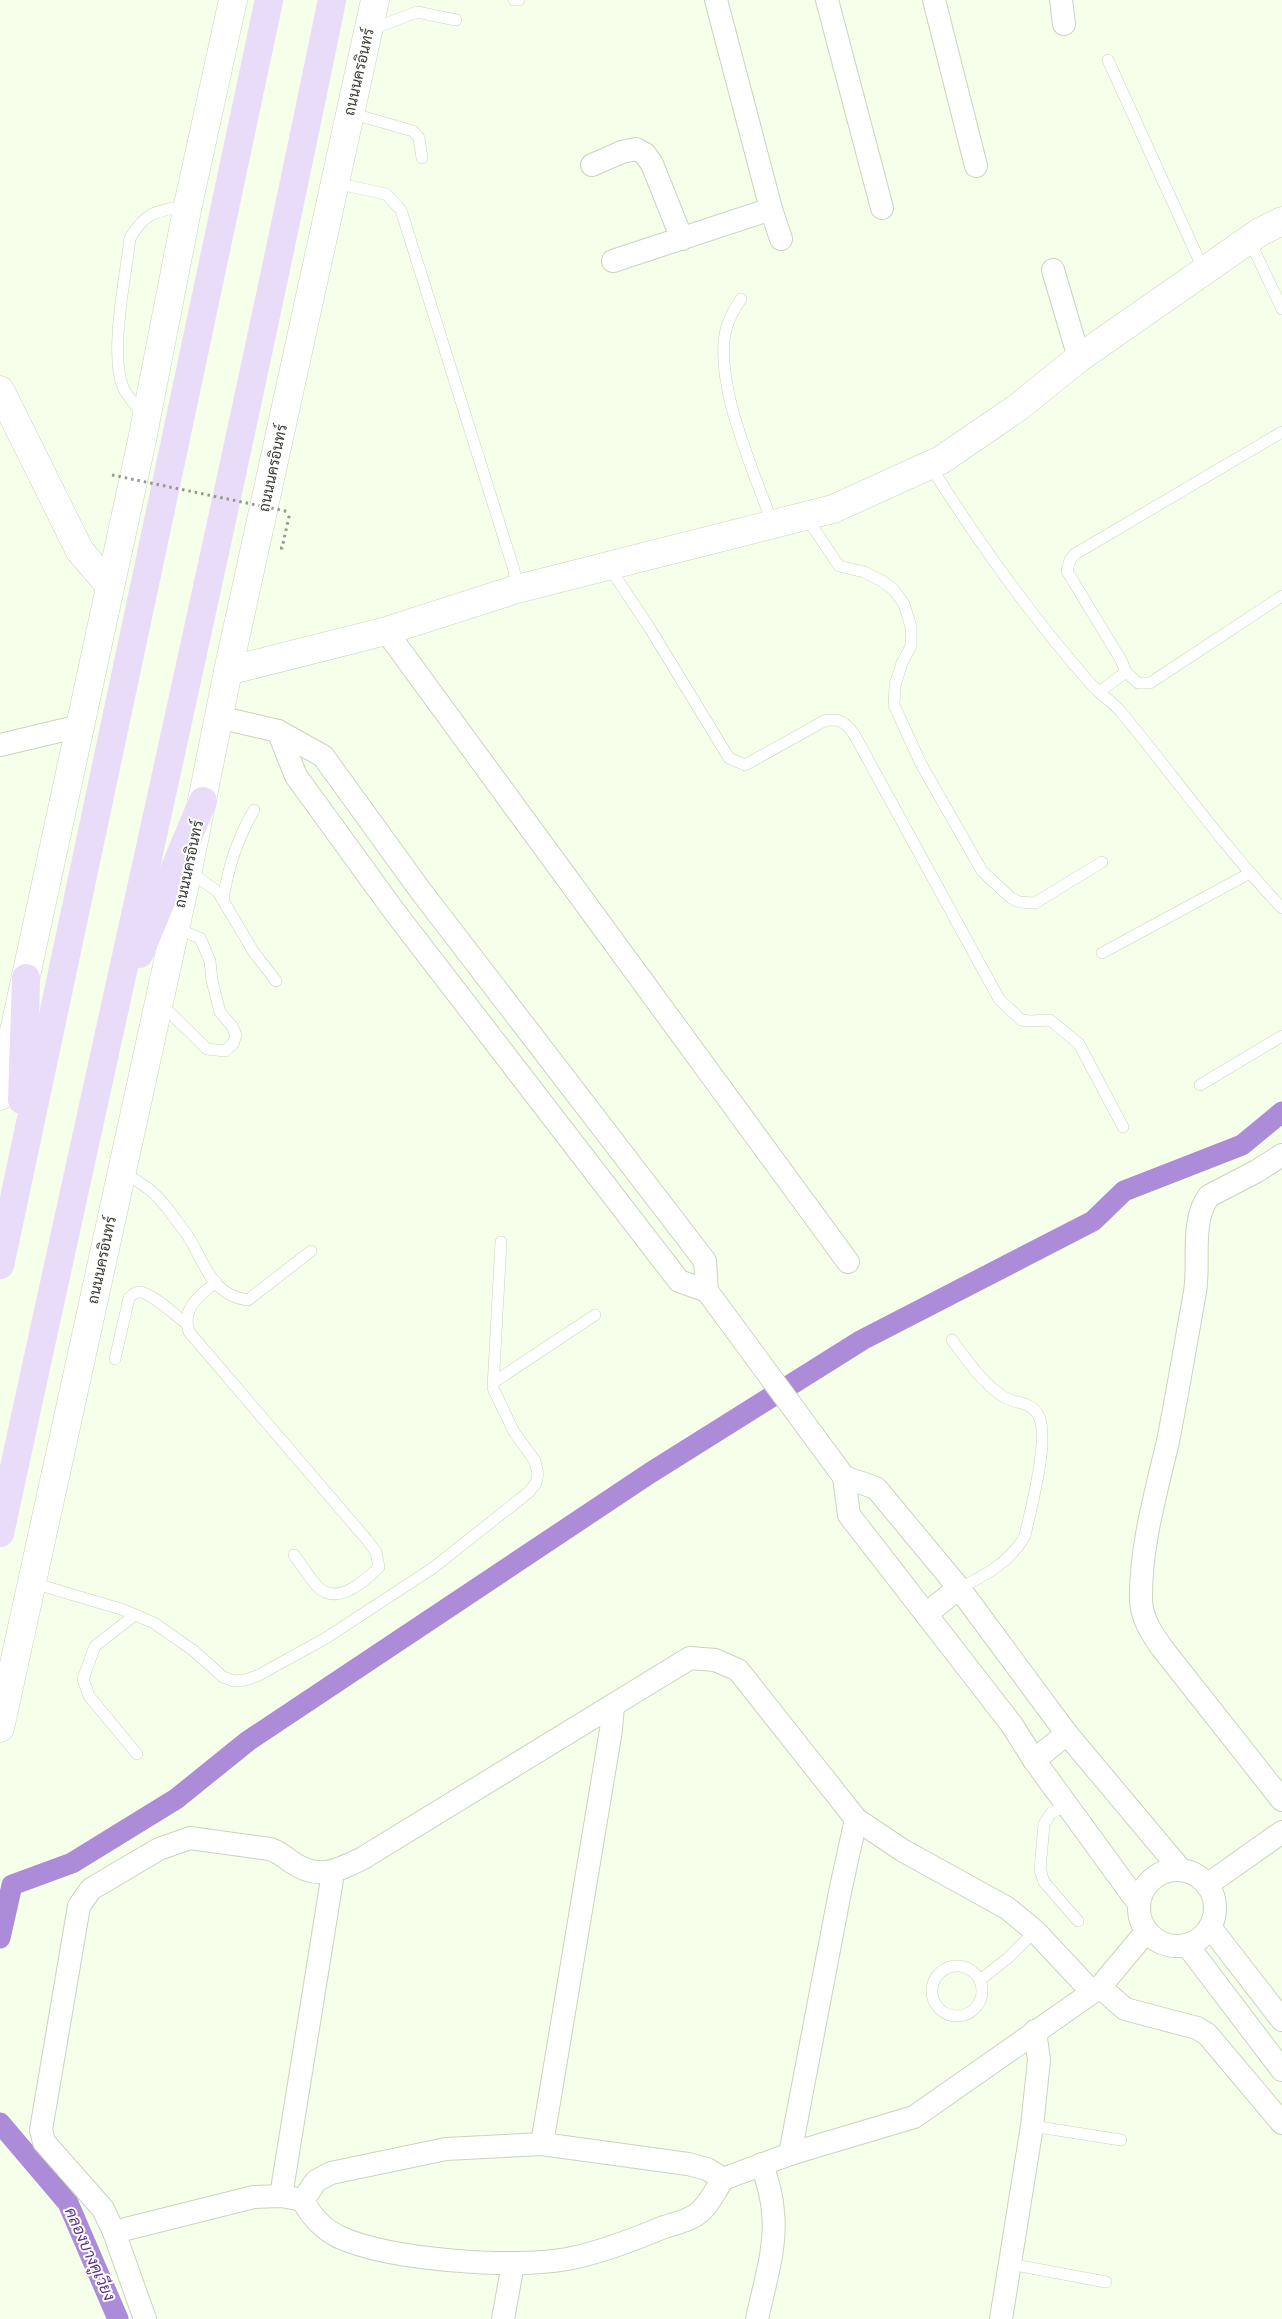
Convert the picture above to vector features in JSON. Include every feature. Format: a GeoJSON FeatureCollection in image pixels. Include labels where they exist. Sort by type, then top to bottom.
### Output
{"type":"FeatureCollection","features":[{"type":"Feature","properties":{"kind":"main road"},"geometry":{"type":"LineString","coordinates":[[0,1096],[146,418],[188,205],[233,0]]}},
{"type":"Feature","properties":{"kind":"main road"},"geometry":{"type":"LineString","coordinates":[[0,1265],[269,0]]}},
{"type":"Feature","properties":{"kind":"main road"},"geometry":{"type":"LineString","coordinates":[[0,1533],[110,1021],[269,306],[332,0]]}},
{"type":"Feature","properties":{"kind":"main road","name":"ถนนนครอินทร์"},"geometry":{"type":"LineString","coordinates":[[0,1728],[188,870],[218,717],[375,0]]}},
{"type":"Feature","properties":{"kind":"main road"},"geometry":{"type":"LineString","coordinates":[[228,672],[386,631],[517,589],[833,509],[931,467],[1016,408],[1079,358],[1249,239],[1282,221]]}},
{"type":"Feature","properties":{"kind":"main road"},"geometry":{"type":"LineString","coordinates":[[0,390],[80,551],[110,586]]}},
{"type":"Feature","properties":{"kind":"main road"},"geometry":{"type":"LineString","coordinates":[[110,1021],[202,801]]}},
{"type":"Feature","properties":{"kind":"main road"},"geometry":{"type":"LineString","coordinates":[[20,1174],[26,978]]}},
{"type":"Feature","properties":{"kind":"street"},"geometry":{"type":"LineString","coordinates":[[716,0],[770,208],[781,239]]}},
{"type":"Feature","properties":{"kind":"street"},"geometry":{"type":"LineString","coordinates":[[827,0],[882,208]]}},
{"type":"Feature","properties":{"kind":"street"},"geometry":{"type":"LineString","coordinates":[[934,0],[976,166]]}},
{"type":"Feature","properties":{"kind":"street"},"geometry":{"type":"LineString","coordinates":[[1061,0],[1064,24]]}},
{"type":"Feature","properties":{"kind":"street"},"geometry":{"type":"LineString","coordinates":[[592,166],[622,152],[636,148],[645,154],[652,164],[682,239]]}},
{"type":"Feature","properties":{"kind":"street"},"geometry":{"type":"LineString","coordinates":[[613,261],[770,208]]}},
{"type":"Feature","properties":{"kind":"street"},"geometry":{"type":"LineString","coordinates":[[1053,270],[1079,358]]}},
{"type":"Feature","properties":{"kind":"street"},"geometry":{"type":"LineString","coordinates":[[386,631],[848,1262]]}},
{"type":"Feature","properties":{"kind":"street"},"geometry":{"type":"LineString","coordinates":[[218,717],[278,731],[323,756],[420,890],[705,1261],[707,1291],[844,1477],[850,1515],[1012,1725],[1034,1760],[1139,1904]]}},
{"type":"Feature","properties":{"kind":"street"},"geometry":{"type":"LineString","coordinates":[[0,745],[80,726]]}},
{"type":"Feature","properties":{"kind":"street"},"geometry":{"type":"LineString","coordinates":[[278,731],[296,776],[394,911],[679,1281],[707,1291]]}},
{"type":"Feature","properties":{"kind":"street"},"geometry":{"type":"LineString","coordinates":[[332,825],[359,806]]}},
{"type":"Feature","properties":{"kind":"street"},"geometry":{"type":"LineString","coordinates":[[394,911],[420,890]]}},
{"type":"Feature","properties":{"kind":"street"},"geometry":{"type":"LineString","coordinates":[[576,1147],[602,1127]]}},
{"type":"Feature","properties":{"kind":"street"},"geometry":{"type":"LineString","coordinates":[[1282,1155],[1257,1171],[1209,1196],[1204,1203],[1200,1218],[1196,1286],[1170,1432],[1145,1546],[1141,1602],[1147,1626],[1162,1648],[1282,1800]]}},
{"type":"Feature","properties":{"kind":"street"},"geometry":{"type":"LineString","coordinates":[[844,1477],[876,1488],[959,1588],[1067,1734],[1181,1870]]}},
{"type":"Feature","properties":{"kind":"street"},"geometry":{"type":"LineString","coordinates":[[926,1614],[959,1588]]}},
{"type":"Feature","properties":{"kind":"street"},"geometry":{"type":"LineString","coordinates":[[145,2319],[114,2232],[103,2209],[44,2142],[41,2130],[78,1906],[84,1896],[91,1889],[159,1849],[190,1838],[270,1849],[281,1853],[291,1862],[314,1872],[333,1873],[363,1858],[690,1658],[715,1660],[738,1670],[856,1819],[902,1850],[1007,1908],[1035,1931],[1096,1990],[1125,2009],[1197,2028],[1207,2034],[1282,2123]]}},
{"type":"Feature","properties":{"kind":"street"},"geometry":{"type":"LineString","coordinates":[[542,2144],[611,1730],[613,1705]]}},
{"type":"Feature","properties":{"kind":"street"},"geometry":{"type":"LineString","coordinates":[[1034,1760],[1067,1734]]}},
{"type":"Feature","properties":{"kind":"street"},"geometry":{"type":"LineString","coordinates":[[790,2154],[840,1892],[856,1819]]}},
{"type":"Feature","properties":{"kind":"street"},"geometry":{"type":"LineString","coordinates":[[1207,1885],[1280,1838]]}},
{"type":"Feature","properties":{"kind":"street"},"geometry":{"type":"LineString","coordinates":[[1181,1870],[1196,1875],[1207,1885],[1213,1898],[1215,1913],[1210,1927],[1200,1938],[1187,1945],[1172,1947],[1158,1942],[1146,1932],[1140,1919],[1139,1904],[1143,1889],[1153,1878],[1166,1871],[1181,1870]]}},
{"type":"Feature","properties":{"kind":"street"},"geometry":{"type":"LineString","coordinates":[[292,2198],[333,1873]]}},
{"type":"Feature","properties":{"kind":"street"},"geometry":{"type":"LineString","coordinates":[[1210,1927],[1282,2020]]}},
{"type":"Feature","properties":{"kind":"street"},"geometry":{"type":"LineString","coordinates":[[292,2198],[322,2225],[339,2236],[365,2245],[416,2256],[513,2264],[567,2259],[621,2244],[696,2215],[708,2202],[722,2179],[790,2154],[914,2117],[1096,1990],[1146,1932]]}},
{"type":"Feature","properties":{"kind":"street"},"geometry":{"type":"LineString","coordinates":[[1187,1945],[1282,2070]]}},
{"type":"Feature","properties":{"kind":"street"},"geometry":{"type":"LineString","coordinates":[[1001,2319],[1032,2126],[1039,2060],[1035,2032]]}},
{"type":"Feature","properties":{"kind":"street"},"geometry":{"type":"LineString","coordinates":[[114,2232],[254,2197],[292,2198],[330,2173],[446,2149],[542,2144],[688,2164],[707,2169],[722,2179]]}},
{"type":"Feature","properties":{"kind":"street"},"geometry":{"type":"LineString","coordinates":[[758,2319],[774,2224],[771,2196],[762,2164]]}},
{"type":"Feature","properties":{"kind":"street"},"geometry":{"type":"LineString","coordinates":[[503,2319],[513,2264]]}},
{"type":"Feature","properties":{"kind":"lane"},"geometry":{"type":"LineString","coordinates":[[514,0],[519,0]]}},
{"type":"Feature","properties":{"kind":"lane"},"geometry":{"type":"LineString","coordinates":[[368,30],[417,12],[456,20]]}},
{"type":"Feature","properties":{"kind":"lane"},"geometry":{"type":"LineString","coordinates":[[1108,60],[1204,271]]}},
{"type":"Feature","properties":{"kind":"lane"},"geometry":{"type":"LineString","coordinates":[[350,113],[414,131],[419,138],[422,158]]}},
{"type":"Feature","properties":{"kind":"lane"},"geometry":{"type":"LineString","coordinates":[[335,183],[386,194],[400,210],[514,570],[517,589]]}},
{"type":"Feature","properties":{"kind":"lane"},"geometry":{"type":"LineString","coordinates":[[146,418],[123,388],[117,365],[117,344],[130,238],[139,224],[150,213],[188,205]]}},
{"type":"Feature","properties":{"kind":"lane"},"geometry":{"type":"LineString","coordinates":[[1249,239],[1282,309]]}},
{"type":"Feature","properties":{"kind":"lane"},"geometry":{"type":"LineString","coordinates":[[741,299],[733,310],[726,327],[725,373],[736,423],[773,525]]}},
{"type":"Feature","properties":{"kind":"lane"},"geometry":{"type":"LineString","coordinates":[[1282,432],[1075,554],[1070,560],[1067,571],[1121,660],[1126,672],[1138,683],[1150,683],[1282,596]]}},
{"type":"Feature","properties":{"kind":"lane"},"geometry":{"type":"LineString","coordinates":[[931,467],[1003,576],[1055,642],[1099,692],[1119,710],[1250,872],[1282,908]]}},
{"type":"Feature","properties":{"kind":"lane"},"geometry":{"type":"LineString","coordinates":[[806,517],[839,566],[864,572],[882,581],[894,590],[904,604],[911,627],[911,646],[902,663],[895,685],[894,705],[921,764],[982,871],[1011,898],[1020,902],[1035,903],[1102,862]]}},
{"type":"Feature","properties":{"kind":"lane"},"geometry":{"type":"LineString","coordinates":[[609,567],[649,627],[729,758],[745,765],[824,721],[836,719],[845,723],[854,734],[1000,999],[1021,1020],[1050,1020],[1079,1044],[1123,1127]]}},
{"type":"Feature","properties":{"kind":"lane"},"geometry":{"type":"LineString","coordinates":[[1099,692],[1126,672]]}},
{"type":"Feature","properties":{"kind":"lane"},"geometry":{"type":"LineString","coordinates":[[223,900],[227,872],[240,834],[254,810]]}},
{"type":"Feature","properties":{"kind":"lane"},"geometry":{"type":"LineString","coordinates":[[188,870],[218,892],[253,951],[276,981]]}},
{"type":"Feature","properties":{"kind":"lane"},"geometry":{"type":"LineString","coordinates":[[1102,953],[1250,872]]}},
{"type":"Feature","properties":{"kind":"lane"},"geometry":{"type":"LineString","coordinates":[[159,1001],[207,1049],[225,1051],[233,1044],[236,1035],[232,1026],[220,1012],[212,981],[210,961],[200,938],[175,928]]}},
{"type":"Feature","properties":{"kind":"lane"},"geometry":{"type":"LineString","coordinates":[[1200,1084],[1282,1036]]}},
{"type":"Feature","properties":{"kind":"lane"},"geometry":{"type":"LineString","coordinates":[[122,1171],[152,1191],[185,1231],[205,1272],[237,1298],[248,1300],[310,1251]]}},
{"type":"Feature","properties":{"kind":"lane"},"geometry":{"type":"LineString","coordinates":[[33,1582],[154,1623],[224,1677],[234,1681],[257,1676],[342,1627],[433,1568],[530,1492],[536,1483],[538,1474],[535,1461],[514,1432],[498,1401],[494,1382],[500,1242]]}},
{"type":"Feature","properties":{"kind":"lane"},"geometry":{"type":"LineString","coordinates":[[216,1282],[190,1305],[186,1323],[189,1332],[367,1540],[376,1552],[379,1567],[339,1595],[331,1594],[319,1587],[294,1554]]}},
{"type":"Feature","properties":{"kind":"lane"},"geometry":{"type":"LineString","coordinates":[[115,1359],[129,1298],[133,1293],[139,1292],[150,1296],[186,1323]]}},
{"type":"Feature","properties":{"kind":"lane"},"geometry":{"type":"LineString","coordinates":[[494,1382],[595,1315]]}},
{"type":"Feature","properties":{"kind":"lane"},"geometry":{"type":"LineString","coordinates":[[952,1340],[986,1381],[1004,1398],[1028,1404],[1037,1412],[1042,1422],[1040,1464],[1025,1536],[1019,1546],[987,1576],[959,1588]]}},
{"type":"Feature","properties":{"kind":"lane"},"geometry":{"type":"LineString","coordinates":[[135,1615],[95,1646],[83,1679],[89,1696],[137,1754]]}},
{"type":"Feature","properties":{"kind":"lane"},"geometry":{"type":"LineString","coordinates":[[1067,1805],[1051,1813],[1044,1824],[1040,1870],[1044,1882],[1078,1921]]}},
{"type":"Feature","properties":{"kind":"lane"},"geometry":{"type":"LineString","coordinates":[[980,1980],[1008,1958],[1035,1931]]}},
{"type":"Feature","properties":{"kind":"lane"},"geometry":{"type":"LineString","coordinates":[[955,1966],[965,1967],[974,1972],[980,1980],[981,2000],[976,2008],[968,2014],[959,2017],[948,2016],[940,2011],[934,2003],[931,1993],[933,1983],[938,1974],[946,1968],[955,1966]]}},
{"type":"Feature","properties":{"kind":"lane"},"geometry":{"type":"LineString","coordinates":[[1032,2126],[1121,2140]]}},
{"type":"Feature","properties":{"kind":"lane"},"geometry":{"type":"LineString","coordinates":[[1010,2264],[1106,2282]]}},
{"type":"Feature","properties":{"kind":"path"},"geometry":{"type":"LineString","coordinates":[[112,475],[290,512],[282,548]]}},
{"type":"Feature","properties":{"kind":"waterway"},"geometry":{"type":"LineString","coordinates":[[0,1938],[12,1885],[72,1863],[176,1799],[248,1741],[650,1473],[862,1340],[1093,1221],[1124,1191],[1242,1145],[1282,1112]]}},
{"type":"Feature","properties":{"kind":"waterway","name":"คลองบางคูเวียง"},"geometry":{"type":"LineString","coordinates":[[0,2123],[68,2203],[118,2319]]}}]}
